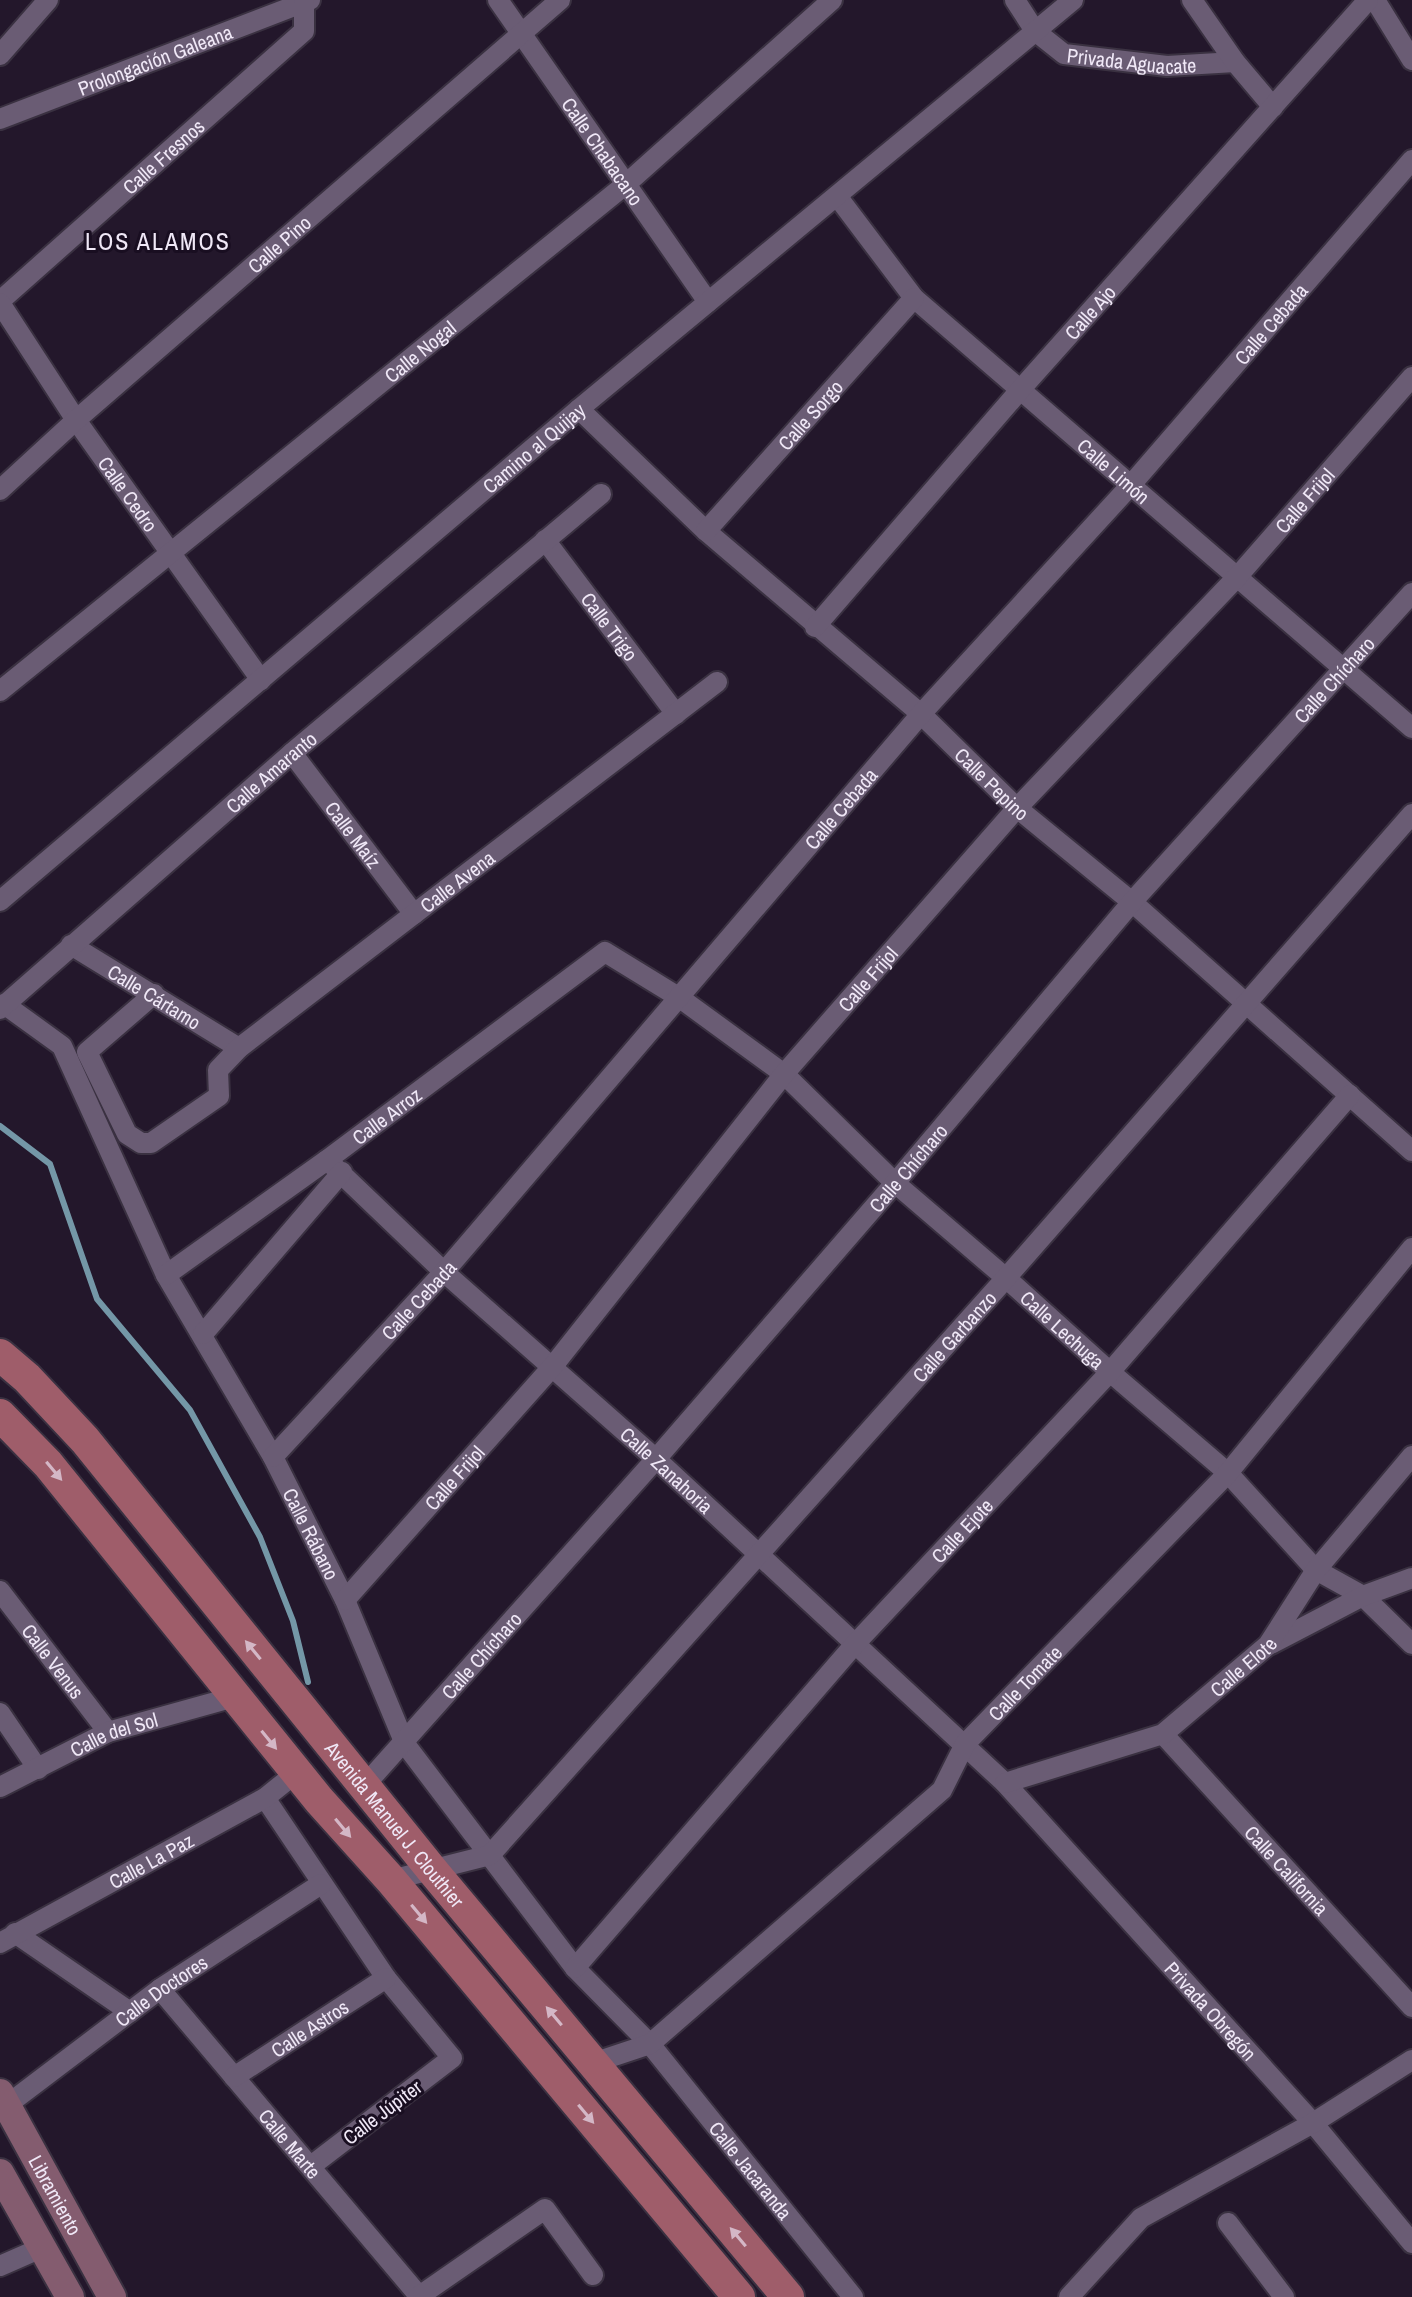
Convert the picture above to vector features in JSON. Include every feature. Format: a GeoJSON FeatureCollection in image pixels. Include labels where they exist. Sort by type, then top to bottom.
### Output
{"type":"FeatureCollection","features":[{"type":"Feature","properties":{"kind":"main road","name":"Avenida Manuel J. Clouthier"},"geometry":{"type":"LineString","coordinates":[[0,1355],[27,1378],[85,1440],[301,1711],[788,2297]]}},
{"type":"Feature","properties":{"kind":"main road","name":"Avenida Manuel J. Clouthier"},"geometry":{"type":"LineString","coordinates":[[0,1415],[48,1464],[296,1773],[367,1857],[391,1880],[739,2297]]}},
{"type":"Feature","properties":{"kind":"main road","name":"Libramiento"},"geometry":{"type":"LineString","coordinates":[[3,2099],[112,2297]]}},
{"type":"Feature","properties":{"kind":"main road","name":"Libramiento"},"geometry":{"type":"LineString","coordinates":[[0,2173],[70,2297]]}},
{"type":"Feature","properties":{"kind":"street"},"geometry":{"type":"LineString","coordinates":[[0,55],[48,0]]}},
{"type":"Feature","properties":{"kind":"street","name":"Calle Chabacano"},"geometry":{"type":"LineString","coordinates":[[498,0],[708,302]]}},
{"type":"Feature","properties":{"kind":"street","name":"Calle Pino"},"geometry":{"type":"LineString","coordinates":[[0,490],[76,420],[560,0]]}},
{"type":"Feature","properties":{"kind":"street","name":"Calle Nogal"},"geometry":{"type":"LineString","coordinates":[[0,691],[625,185],[832,0]]}},
{"type":"Feature","properties":{"kind":"street"},"geometry":{"type":"LineString","coordinates":[[1015,0],[1035,31]]}},
{"type":"Feature","properties":{"kind":"street","name":"Camino al Quijay"},"geometry":{"type":"LineString","coordinates":[[0,901],[579,409],[1073,0]]}},
{"type":"Feature","properties":{"kind":"street"},"geometry":{"type":"LineString","coordinates":[[1192,0],[1235,62],[1273,107]]}},
{"type":"Feature","properties":{"kind":"street","name":"Calle Ajo"},"geometry":{"type":"LineString","coordinates":[[815,627],[1020,390],[1368,0]]}},
{"type":"Feature","properties":{"kind":"street"},"geometry":{"type":"LineString","coordinates":[[1375,0],[1412,59]]}},
{"type":"Feature","properties":{"kind":"street","name":"Prolongación Galeana"},"geometry":{"type":"LineString","coordinates":[[0,119],[307,2]]}},
{"type":"Feature","properties":{"kind":"street","name":"Calle Fresnos"},"geometry":{"type":"LineString","coordinates":[[0,302],[304,31],[307,2]]}},
{"type":"Feature","properties":{"kind":"street","name":"Privada Aguacate"},"geometry":{"type":"LineString","coordinates":[[1035,31],[1064,54],[1167,66],[1235,62]]}},
{"type":"Feature","properties":{"kind":"street","name":"Calle Cebada"},"geometry":{"type":"LineString","coordinates":[[273,1457],[444,1272],[921,714],[1130,486],[1412,160]]}},
{"type":"Feature","properties":{"kind":"street","name":"Calle Limón"},"geometry":{"type":"LineString","coordinates":[[837,196],[914,298],[1412,728]]}},
{"type":"Feature","properties":{"kind":"street","name":"Calle Sorgo"},"geometry":{"type":"LineString","coordinates":[[706,531],[914,298]]}},
{"type":"Feature","properties":{"kind":"street","name":"Calle Cedro"},"geometry":{"type":"LineString","coordinates":[[0,302],[76,420],[261,680]]}},
{"type":"Feature","properties":{"kind":"street","name":"Calle Frijol"},"geometry":{"type":"LineString","coordinates":[[345,1600],[553,1366],[784,1074],[1017,808],[1238,576],[1412,377]]}},
{"type":"Feature","properties":{"kind":"street","name":"Calle Pepino"},"geometry":{"type":"LineString","coordinates":[[579,409],[706,531],[815,627],[921,714],[1017,808],[1132,902],[1412,1151]]}},
{"type":"Feature","properties":{"kind":"street","name":"Calle Amaranto"},"geometry":{"type":"LineString","coordinates":[[2,1006],[292,753],[601,494]]}},
{"type":"Feature","properties":{"kind":"street","name":"Calle Trigo"},"geometry":{"type":"LineString","coordinates":[[545,540],[676,714]]}},
{"type":"Feature","properties":{"kind":"street","name":"Calle Chícharo"},"geometry":{"type":"LineString","coordinates":[[355,1774],[405,1744],[895,1183],[1132,902],[1412,593]]}},
{"type":"Feature","properties":{"kind":"street","name":"Calle Avena"},"geometry":{"type":"LineString","coordinates":[[154,994],[87,1052],[127,1134],[141,1143],[151,1143],[219,1096],[218,1070],[239,1048],[717,682]]}},
{"type":"Feature","properties":{"kind":"street","name":"Calle Maíz"},"geometry":{"type":"LineString","coordinates":[[292,753],[414,914]]}},
{"type":"Feature","properties":{"kind":"street","name":"Calle Garbanzo"},"geometry":{"type":"LineString","coordinates":[[490,1855],[1006,1278],[1412,814]]}},
{"type":"Feature","properties":{"kind":"street","name":"Calle Cártamo"},"geometry":{"type":"LineString","coordinates":[[71,945],[239,1048]]}},
{"type":"Feature","properties":{"kind":"street","name":"Calle Lechuga"},"geometry":{"type":"LineString","coordinates":[[605,952],[680,998],[784,1074],[895,1183],[1228,1473],[1316,1570],[1363,1596],[1412,1644]]}},
{"type":"Feature","properties":{"kind":"street","name":"Calle Arroz"},"geometry":{"type":"LineString","coordinates":[[166,1275],[335,1166],[605,952]]}},
{"type":"Feature","properties":{"kind":"street","name":"Calle Rábano"},"geometry":{"type":"LineString","coordinates":[[2,1006],[62,1046],[166,1275],[273,1457],[345,1600],[405,1744],[575,1968],[650,2044]]}},
{"type":"Feature","properties":{"kind":"street","name":"Calle Ejote"},"geometry":{"type":"LineString","coordinates":[[575,1968],[855,1644],[1110,1372],[1350,1095]]}},
{"type":"Feature","properties":{"kind":"street","name":"Calle Arroz"},"geometry":{"type":"LineString","coordinates":[[203,1334],[335,1166]]}},
{"type":"Feature","properties":{"kind":"street","name":"Calle Zanahoria"},"geometry":{"type":"LineString","coordinates":[[335,1166],[444,1272],[656,1459],[758,1557],[1005,1783]]}},
{"type":"Feature","properties":{"kind":"street","name":"Calle Tomate"},"geometry":{"type":"LineString","coordinates":[[593,2063],[650,2044],[942,1790],[965,1744],[1228,1473],[1412,1248]]}},
{"type":"Feature","properties":{"kind":"street","name":"Calle Elote"},"geometry":{"type":"LineString","coordinates":[[1005,1783],[1163,1734],[1268,1645],[1316,1570],[1412,1456]]}},
{"type":"Feature","properties":{"kind":"street"},"geometry":{"type":"LineString","coordinates":[[1268,1645],[1363,1596],[1412,1578]]}},
{"type":"Feature","properties":{"kind":"street","name":"Calle Venus"},"geometry":{"type":"LineString","coordinates":[[0,1591],[108,1732]]}},
{"type":"Feature","properties":{"kind":"street","name":"Calle del Sol"},"geometry":{"type":"LineString","coordinates":[[0,1787],[108,1732],[234,1697]]}},
{"type":"Feature","properties":{"kind":"street"},"geometry":{"type":"LineString","coordinates":[[0,1713],[38,1769]]}},
{"type":"Feature","properties":{"kind":"street","name":"Calle California"},"geometry":{"type":"LineString","coordinates":[[1163,1734],[1412,2007]]}},
{"type":"Feature","properties":{"kind":"street","name":"Calle La Paz"},"geometry":{"type":"LineString","coordinates":[[8,1938],[265,1798],[296,1773]]}},
{"type":"Feature","properties":{"kind":"street","name":"Privada Obregón"},"geometry":{"type":"LineString","coordinates":[[1005,1783],[1313,2123],[1412,2243]]}},
{"type":"Feature","properties":{"kind":"street"},"geometry":{"type":"LineString","coordinates":[[265,1798],[386,1978]]}},
{"type":"Feature","properties":{"kind":"street"},"geometry":{"type":"LineString","coordinates":[[391,1880],[490,1855]]}},
{"type":"Feature","properties":{"kind":"street","name":"Calle Doctores"},"geometry":{"type":"LineString","coordinates":[[3,2099],[160,1989],[321,1884]]}},
{"type":"Feature","properties":{"kind":"street"},"geometry":{"type":"LineString","coordinates":[[8,1938],[130,2012]]}},
{"type":"Feature","properties":{"kind":"street","name":"Calle Júpiter"},"geometry":{"type":"LineString","coordinates":[[311,2166],[452,2058],[386,1978]]}},
{"type":"Feature","properties":{"kind":"street","name":"Calle Astros"},"geometry":{"type":"LineString","coordinates":[[234,2077],[386,1978]]}},
{"type":"Feature","properties":{"kind":"street","name":"Calle Marte"},"geometry":{"type":"LineString","coordinates":[[160,1989],[419,2297]]}},
{"type":"Feature","properties":{"kind":"street","name":"Calle Jacaranda"},"geometry":{"type":"LineString","coordinates":[[650,2044],[853,2297]]}},
{"type":"Feature","properties":{"kind":"street"},"geometry":{"type":"LineString","coordinates":[[1069,2297],[1141,2218],[1313,2123],[1412,2060]]}},
{"type":"Feature","properties":{"kind":"street"},"geometry":{"type":"LineString","coordinates":[[419,2297],[545,2209],[593,2275]]}},
{"type":"Feature","properties":{"kind":"street"},"geometry":{"type":"LineString","coordinates":[[1228,2223],[1284,2297]]}},
{"type":"Feature","properties":{"kind":"street"},"geometry":{"type":"LineString","coordinates":[[0,2266],[41,2248]]}},
{"type":"Feature","properties":{"kind":"waterway"},"geometry":{"type":"LineString","coordinates":[[0,1126],[50,1164],[97,1299],[190,1410],[260,1537],[293,1621],[308,1682]]}},
{"type":"Feature","properties":{"kind":"district","name":"LOS ALAMOS"},"geometry":{"type":"Point","coordinates":[158,241]}}]}
